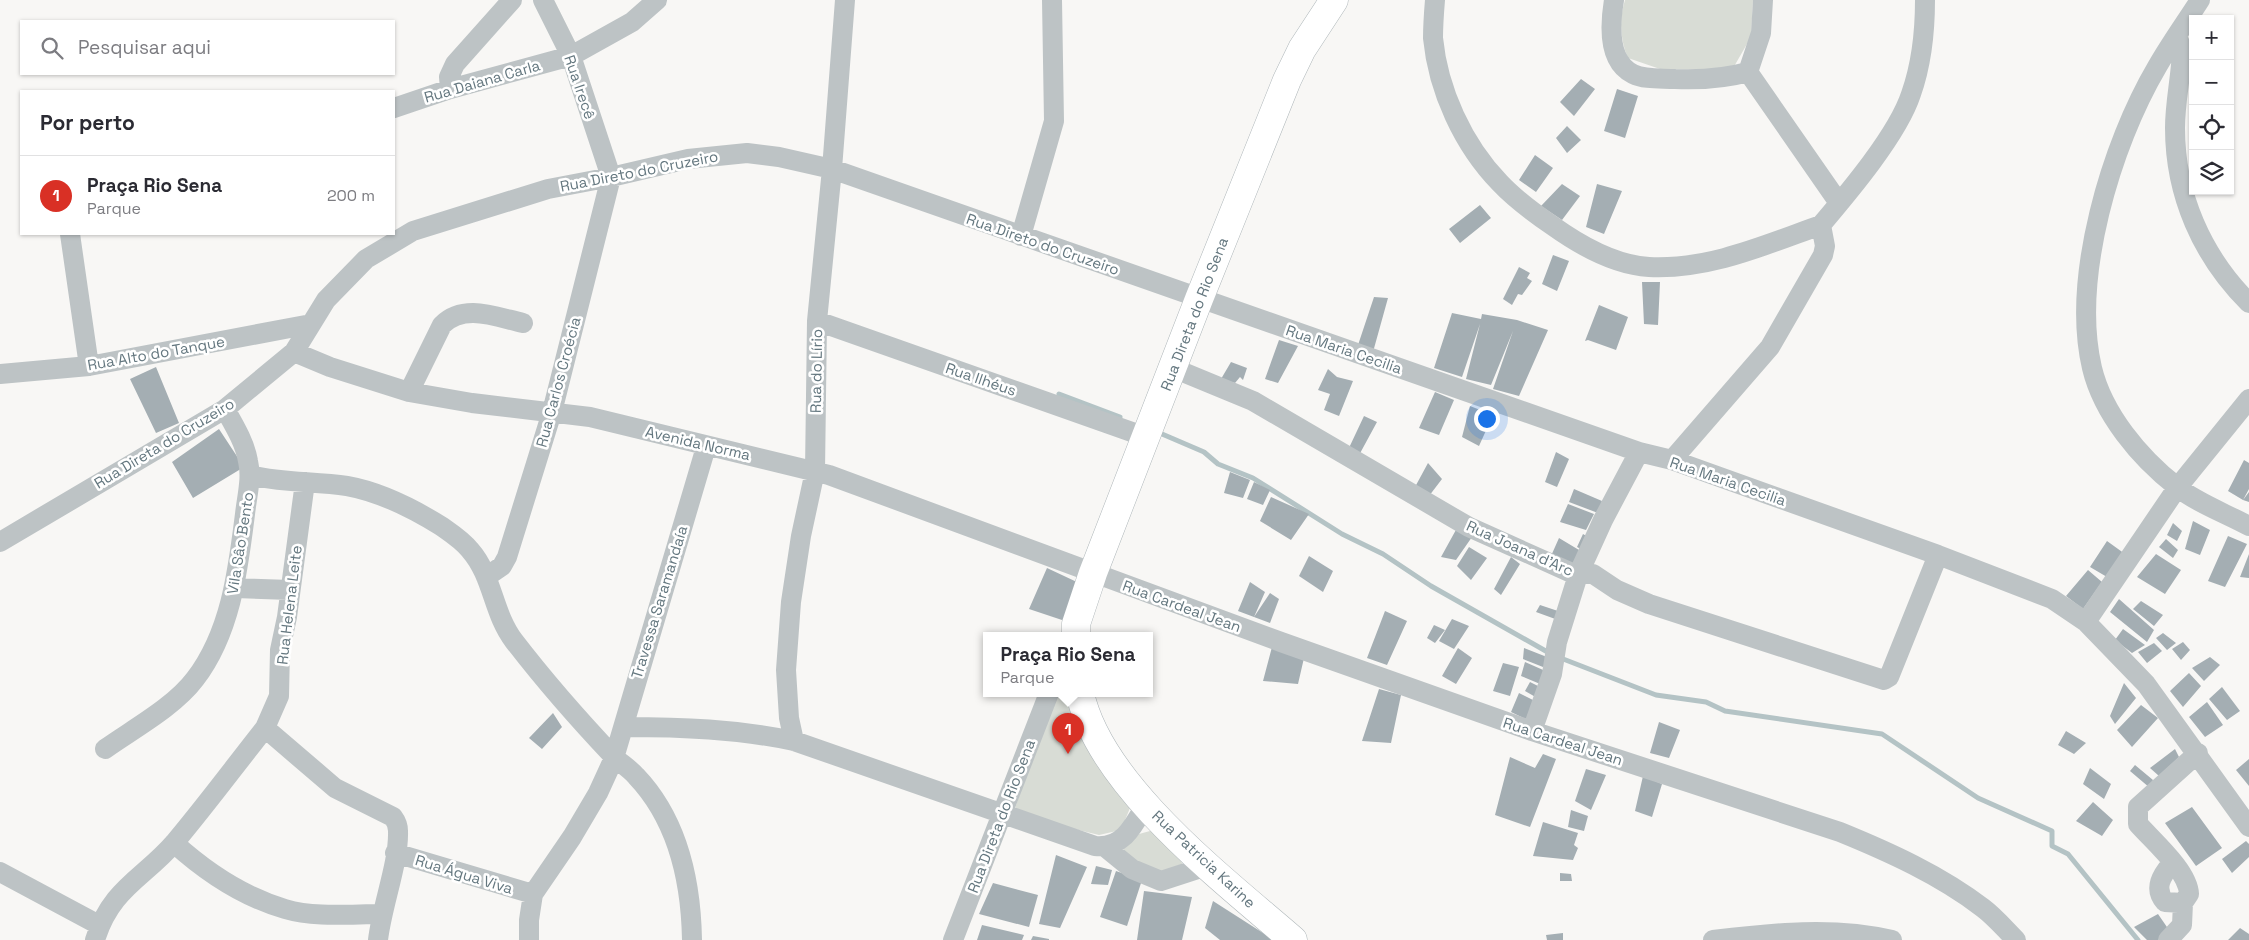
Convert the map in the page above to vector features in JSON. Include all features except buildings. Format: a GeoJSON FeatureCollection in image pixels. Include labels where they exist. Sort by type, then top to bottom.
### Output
{"type":"FeatureCollection","features":[{"type":"Feature","properties":{"kind":"main road","name":"Rua Direta do Rio Sena"},"geometry":{"type":"LineString","coordinates":[[1075,632],[1093,573],[1199,299],[1287,80],[1302,49],[1334,0]]}},
{"type":"Feature","properties":{"kind":"main road","name":"Rua Patricia Karine"},"geometry":{"type":"LineString","coordinates":[[1081,697],[1083,710],[1093,731],[1122,775],[1146,804],[1207,866],[1293,940]]}},
{"type":"Feature","properties":{"kind":"street"},"geometry":{"type":"LineString","coordinates":[[450,89],[449,77],[455,64],[512,0]]}},
{"type":"Feature","properties":{"kind":"street","name":"Rua Irecê"},"geometry":{"type":"LineString","coordinates":[[543,0],[571,56],[611,177]]}},
{"type":"Feature","properties":{"kind":"street","name":"Rua Daiana Carla"},"geometry":{"type":"LineString","coordinates":[[395,108],[450,89],[571,56],[632,22],[657,0]]}},
{"type":"Feature","properties":{"kind":"street","name":"Rua do Lírio"},"geometry":{"type":"LineString","coordinates":[[794,740],[789,718],[787,688],[791,602],[801,536],[815,471],[817,321],[832,169],[845,0]]}},
{"type":"Feature","properties":{"kind":"street"},"geometry":{"type":"LineString","coordinates":[[1021,236],[1054,120],[1052,0]]}},
{"type":"Feature","properties":{"kind":"street"},"geometry":{"type":"LineString","coordinates":[[1434,0],[1433,37],[1439,72],[1449,104],[1463,132],[1504,187],[1528,208],[1576,241],[1625,263],[1673,267],[1702,264],[1732,256],[1821,225],[1897,124],[1911,96],[1920,63],[1925,0]]}},
{"type":"Feature","properties":{"kind":"street"},"geometry":{"type":"LineString","coordinates":[[1614,0],[1611,18],[1614,47],[1622,63],[1633,74],[1647,78],[1691,80],[1714,79],[1748,72]]}},
{"type":"Feature","properties":{"kind":"street"},"geometry":{"type":"LineString","coordinates":[[1748,72],[1761,33],[1763,0]]}},
{"type":"Feature","properties":{"kind":"street"},"geometry":{"type":"LineString","coordinates":[[2200,0],[2156,67],[2125,133],[2092,250],[2087,283],[2087,341],[2092,369],[2101,393],[2115,419],[2151,464],[2177,488],[2249,526]]}},
{"type":"Feature","properties":{"kind":"street"},"geometry":{"type":"LineString","coordinates":[[2175,38],[2179,41],[2182,52],[2175,127],[2180,182],[2192,220],[2210,255],[2229,283],[2249,303]]}},
{"type":"Feature","properties":{"kind":"street"},"geometry":{"type":"LineString","coordinates":[[1748,72],[1839,203]]}},
{"type":"Feature","properties":{"kind":"street","name":"Rua Direto do Cruzeiro"},"geometry":{"type":"LineString","coordinates":[[311,324],[326,300],[366,259],[413,232],[548,189],[688,159],[721,154],[779,157],[832,169],[1199,299]]}},
{"type":"Feature","properties":{"kind":"street","name":"Rua Carlos Croécia"},"geometry":{"type":"LineString","coordinates":[[486,577],[502,566],[507,557],[552,412],[611,177]]}},
{"type":"Feature","properties":{"kind":"street"},"geometry":{"type":"LineString","coordinates":[[1672,460],[1770,347],[1823,255],[1825,246],[1821,225]]}},
{"type":"Feature","properties":{"kind":"street"},"geometry":{"type":"LineString","coordinates":[[70,235],[89,366]]}},
{"type":"Feature","properties":{"kind":"street","name":"Rua Maria Cecilia"},"geometry":{"type":"LineString","coordinates":[[1199,299],[1639,452],[1672,460],[1938,555],[2052,599],[2086,622],[2146,684],[2198,753],[2249,827]]}},
{"type":"Feature","properties":{"kind":"street"},"geometry":{"type":"LineString","coordinates":[[409,392],[442,325],[451,316],[462,312],[476,313],[523,323]]}},
{"type":"Feature","properties":{"kind":"street","name":"Rua Ilhéus"},"geometry":{"type":"LineString","coordinates":[[817,321],[1146,437]]}},
{"type":"Feature","properties":{"kind":"street","name":"Rua Direta do Cruzeiro"},"geometry":{"type":"LineString","coordinates":[[0,542],[225,409],[294,352],[311,324]]}},
{"type":"Feature","properties":{"kind":"street","name":"Rua Alto do Tanque"},"geometry":{"type":"LineString","coordinates":[[0,374],[89,366],[311,324]]}},
{"type":"Feature","properties":{"kind":"street","name":"Avenida Norma"},"geometry":{"type":"LineString","coordinates":[[294,352],[330,367],[409,392],[472,403],[590,416],[706,447],[815,471],[1093,573]]}},
{"type":"Feature","properties":{"kind":"street","name":"Rua Joana d'Arc"},"geometry":{"type":"LineString","coordinates":[[1173,368],[1253,401],[1469,527],[1578,575],[1593,574],[1617,590],[1649,604],[1887,680],[1938,555]]}},
{"type":"Feature","properties":{"kind":"street"},"geometry":{"type":"LineString","coordinates":[[2086,622],[2177,488],[2249,399]]}},
{"type":"Feature","properties":{"kind":"street","name":"Vila Sâo Bento"},"geometry":{"type":"LineString","coordinates":[[105,749],[149,719],[194,681],[208,661],[226,617],[234,588],[250,474],[248,459],[241,440],[225,409]]}},
{"type":"Feature","properties":{"kind":"street","name":"Travessa Saramandaía"},"geometry":{"type":"LineString","coordinates":[[533,894],[572,837],[598,793],[614,758],[644,651],[706,447]]}},
{"type":"Feature","properties":{"kind":"street"},"geometry":{"type":"LineString","coordinates":[[1532,732],[1552,674],[1557,642],[1578,575],[1603,520],[1639,452]]}},
{"type":"Feature","properties":{"kind":"street"},"geometry":{"type":"LineString","coordinates":[[250,474],[267,479],[348,486],[378,494],[439,525],[465,544],[486,577],[499,617],[514,641],[614,758],[635,775],[654,799],[668,823],[680,851],[688,883],[692,940]]}},
{"type":"Feature","properties":{"kind":"street","name":"Rua Helena Leite"},"geometry":{"type":"LineString","coordinates":[[97,932],[121,891],[174,843],[265,728],[279,696],[280,650],[305,482]]}},
{"type":"Feature","properties":{"kind":"street","name":"Rua Cardeal Jean"},"geometry":{"type":"LineString","coordinates":[[1093,573],[1532,732],[1794,817],[1881,849],[1933,876],[1983,908],[2016,940]]}},
{"type":"Feature","properties":{"kind":"street"},"geometry":{"type":"LineString","coordinates":[[234,588],[290,590]]}},
{"type":"Feature","properties":{"kind":"street","name":"Rua Direta do Rio Sena"},"geometry":{"type":"LineString","coordinates":[[953,940],[1047,697]]}},
{"type":"Feature","properties":{"kind":"street"},"geometry":{"type":"LineString","coordinates":[[624,727],[711,728],[794,740],[1001,815],[1105,847],[1132,869],[1161,881],[1207,866]]}},
{"type":"Feature","properties":{"kind":"street"},"geometry":{"type":"LineString","coordinates":[[265,728],[335,788],[393,817],[396,822],[398,828],[396,853],[381,914],[378,940]]}},
{"type":"Feature","properties":{"kind":"street"},"geometry":{"type":"LineString","coordinates":[[2168,940],[2182,925],[2183,904],[2189,894],[2189,886],[2186,878],[2138,824],[2138,808],[2198,753]]}},
{"type":"Feature","properties":{"kind":"street"},"geometry":{"type":"LineString","coordinates":[[1105,847],[1122,840],[1131,830],[1146,804]]}},
{"type":"Feature","properties":{"kind":"street"},"geometry":{"type":"LineString","coordinates":[[174,843],[198,864],[225,882],[286,909],[324,913],[381,914]]}},
{"type":"Feature","properties":{"kind":"street","name":"Rua Água Viva"},"geometry":{"type":"LineString","coordinates":[[396,853],[533,894]]}},
{"type":"Feature","properties":{"kind":"street"},"geometry":{"type":"LineString","coordinates":[[2172,862],[2160,880],[2160,896],[2165,902],[2183,904]]}},
{"type":"Feature","properties":{"kind":"street"},"geometry":{"type":"LineString","coordinates":[[0,872],[97,932]]}},
{"type":"Feature","properties":{"kind":"street"},"geometry":{"type":"LineString","coordinates":[[530,940],[529,920],[533,894]]}},
{"type":"Feature","properties":{"kind":"street"},"geometry":{"type":"LineString","coordinates":[[1713,940],[1816,931],[1863,933],[1892,940]]}},
{"type":"Feature","properties":{"kind":"shaded area"},"geometry":{"type":"Polygon","coordinates":[[[1625,0],[1753,0],[1751,37],[1732,70],[1660,69],[1628,58],[1623,44],[1621,29],[1625,0]]]}},
{"type":"Feature","properties":{"kind":"shaded area"},"geometry":{"type":"Polygon","coordinates":[[[1054,697],[1076,697],[1132,803],[1121,830],[1099,835],[1013,814],[1054,697]]]}},
{"type":"Feature","properties":{"kind":"shaded area"},"geometry":{"type":"Polygon","coordinates":[[[1150,831],[1162,835],[1172,842],[1179,852],[1182,864],[1159,873],[1119,854],[1139,834],[1150,831]]]}},
{"type":"Feature","properties":{"kind":"waterway"},"geometry":{"type":"LineString","coordinates":[[1059,394],[1120,417]]}},
{"type":"Feature","properties":{"kind":"waterway"},"geometry":{"type":"LineString","coordinates":[[1162,434],[1204,452],[1218,464],[1253,478],[1342,534],[1383,554],[1431,586],[1551,654]]}},
{"type":"Feature","properties":{"kind":"waterway"},"geometry":{"type":"LineString","coordinates":[[1558,657],[1656,695],[1706,702],[1725,711],[1882,734],[1978,798],[2052,831],[2052,846],[2068,854],[2138,940]]}},
{"type":"Feature","properties":{"kind":"place","name":"Praça Rio Sena"},"geometry":{"type":"Point","coordinates":[1068,754]}}]}
